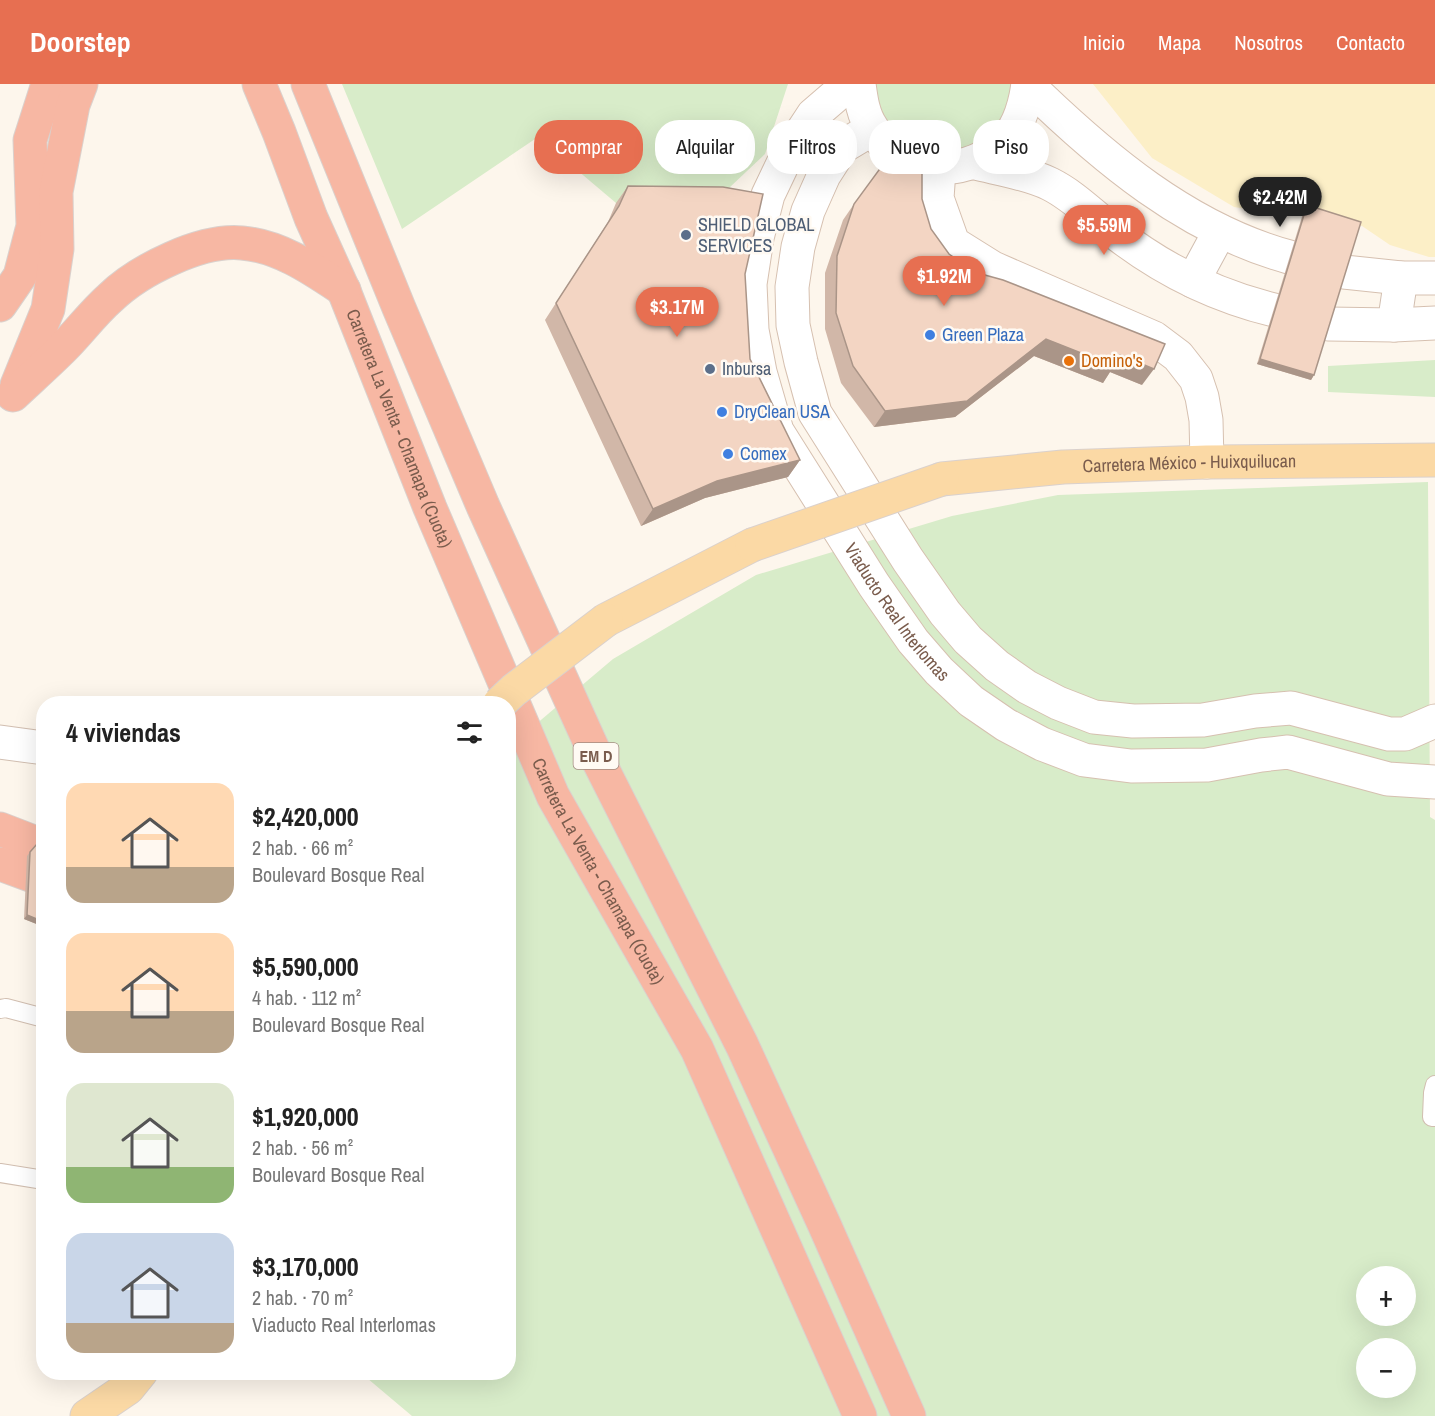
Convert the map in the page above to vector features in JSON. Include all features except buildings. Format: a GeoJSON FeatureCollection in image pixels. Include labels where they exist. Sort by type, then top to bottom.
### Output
{"type":"FeatureCollection","features":[{"type":"Feature","properties":{"kind":"highway"},"geometry":{"type":"LineString","coordinates":[[0,305],[20,276],[33,226],[30,140],[48,84]]}},
{"type":"Feature","properties":{"kind":"highway"},"geometry":{"type":"LineString","coordinates":[[7,399],[48,309],[57,249],[56,192],[73,105],[81,84]]}},
{"type":"Feature","properties":{"kind":"highway","name":"Carretera La Venta - Chamapa (Cuota)"},"geometry":{"type":"LineString","coordinates":[[259,84],[311,218],[344,291],[430,508],[510,696]]}},
{"type":"Feature","properties":{"kind":"highway","name":"EM D"},"geometry":{"type":"LineString","coordinates":[[308,84],[399,308],[497,538],[597,758],[742,1046],[909,1416]]}},
{"type":"Feature","properties":{"kind":"highway"},"geometry":{"type":"LineString","coordinates":[[7,399],[63,347],[111,296],[173,257],[207,245],[241,243],[267,248],[309,267],[344,291]]}},
{"type":"Feature","properties":{"kind":"highway","name":"Carretera La Venta - Chamapa (Cuota)"},"geometry":{"type":"LineString","coordinates":[[516,709],[553,796],[697,1049],[860,1416]]}},
{"type":"Feature","properties":{"kind":"highway"},"geometry":{"type":"LineString","coordinates":[[0,829],[36,843]]}},
{"type":"Feature","properties":{"kind":"highway"},"geometry":{"type":"LineString","coordinates":[[0,864],[36,877]]}},
{"type":"Feature","properties":{"kind":"main road","name":"Viaducto Real Interlomas"},"geometry":{"type":"LineString","coordinates":[[849,84],[813,115],[788,153],[768,195],[757,238],[750,284],[752,330],[760,372],[777,431],[874,585],[913,640],[939,671],[971,701],[1006,725],[1042,744],[1084,760],[1131,766],[1207,765],[1288,752],[1388,779],[1435,782]]}},
{"type":"Feature","properties":{"kind":"main road"},"geometry":{"type":"LineString","coordinates":[[859,84],[862,105],[869,122]]}},
{"type":"Feature","properties":{"kind":"main road"},"geometry":{"type":"LineString","coordinates":[[1020,120],[1028,85]]}},
{"type":"Feature","properties":{"kind":"main road"},"geometry":{"type":"LineString","coordinates":[[1028,85],[1080,133],[1142,184],[1176,207],[1258,248],[1289,257]]}},
{"type":"Feature","properties":{"kind":"main road","name":"Viaducto Real Interlomas"},"geometry":{"type":"LineString","coordinates":[[869,131],[842,147],[824,175],[808,211],[798,247],[792,287],[793,325],[815,413],[908,560],[945,613],[968,640],[997,666],[1027,687],[1058,703],[1094,717],[1133,722],[1203,720],[1255,711],[1291,708],[1389,734],[1405,734],[1435,721]]}},
{"type":"Feature","properties":{"kind":"main road"},"geometry":{"type":"LineString","coordinates":[[939,174],[937,198],[953,243],[993,268],[1155,338],[1178,356],[1196,379],[1202,397],[1206,420],[1207,462]]}},
{"type":"Feature","properties":{"kind":"main road"},"geometry":{"type":"LineString","coordinates":[[1023,174],[1069,195],[1114,232],[1150,257],[1193,281],[1248,304],[1274,310]]}},
{"type":"Feature","properties":{"kind":"main road"},"geometry":{"type":"LineString","coordinates":[[1193,281],[1220,231]]}},
{"type":"Feature","properties":{"kind":"main road"},"geometry":{"type":"LineString","coordinates":[[1344,272],[1401,278],[1435,278]]}},
{"type":"Feature","properties":{"kind":"main road"},"geometry":{"type":"LineString","coordinates":[[1394,325],[1401,278]]}},
{"type":"Feature","properties":{"kind":"main road"},"geometry":{"type":"LineString","coordinates":[[1328,324],[1435,323]]}},
{"type":"Feature","properties":{"kind":"main road","name":"Carretera México - Huixquilucan"},"geometry":{"type":"LineString","coordinates":[[508,696],[606,620],[752,545],[942,479],[1063,466],[1435,460]]}},
{"type":"Feature","properties":{"kind":"main road"},"geometry":{"type":"LineString","coordinates":[[0,742],[36,747]]}},
{"type":"Feature","properties":{"kind":"main road"},"geometry":{"type":"LineString","coordinates":[[87,1416],[128,1388],[134,1380]]}},
{"type":"Feature","properties":{"kind":"lane"},"geometry":{"type":"LineString","coordinates":[[0,1009],[6,1008],[36,1016]]}},
{"type":"Feature","properties":{"kind":"lane"},"geometry":{"type":"LineString","coordinates":[[1435,1085],[1432,1117],[1435,1117]]}},
{"type":"Feature","properties":{"kind":"lane"},"geometry":{"type":"LineString","coordinates":[[0,1173],[36,1179]]}},
{"type":"Feature","properties":{"kind":"green space"},"geometry":{"type":"Polygon","coordinates":[[[342,84],[788,84],[776,120],[767,120],[765,154],[755,163],[755,120],[655,120],[655,174],[744,174],[712,204],[616,203],[582,174],[643,174],[643,120],[534,120],[534,140],[402,229],[342,84]]]}},
{"type":"Feature","properties":{"kind":"green space"},"geometry":{"type":"Polygon","coordinates":[[[874,84],[1014,84],[1001,120],[973,120],[973,145],[961,150],[961,120],[886,120],[877,100],[874,84]]]}},
{"type":"Feature","properties":{"kind":"green space"},"geometry":{"type":"Polygon","coordinates":[[[1435,360],[1435,397],[1328,392],[1328,366],[1435,360]]]}},
{"type":"Feature","properties":{"kind":"green space"},"geometry":{"type":"Polygon","coordinates":[[[1428,482],[1430,817],[1435,820],[1435,1416],[412,1416],[369,1380],[516,1380],[516,741],[613,659],[756,575],[952,516],[1058,495],[1428,482]]]}},
{"type":"Feature","properties":{"kind":"sand"},"geometry":{"type":"Polygon","coordinates":[[[1093,84],[1435,84],[1435,257],[1390,245],[1362,226],[1287,203],[1286,215],[1234,207],[1152,158],[1093,84]]]}},
{"type":"Feature","properties":{"kind":"place","name":"SHIELD GLOBAL SERVICES"},"geometry":{"type":"Point","coordinates":[686,235]}},
{"type":"Feature","properties":{"kind":"place","name":"Green Plaza"},"geometry":{"type":"Point","coordinates":[930,335]}},
{"type":"Feature","properties":{"kind":"place","name":"Domino's"},"geometry":{"type":"Point","coordinates":[1069,361]}},
{"type":"Feature","properties":{"kind":"place","name":"Inbursa"},"geometry":{"type":"Point","coordinates":[710,369]}},
{"type":"Feature","properties":{"kind":"place","name":"DryClean USA"},"geometry":{"type":"Point","coordinates":[722,412]}},
{"type":"Feature","properties":{"kind":"place","name":"Comex"},"geometry":{"type":"Point","coordinates":[728,454]}}]}
